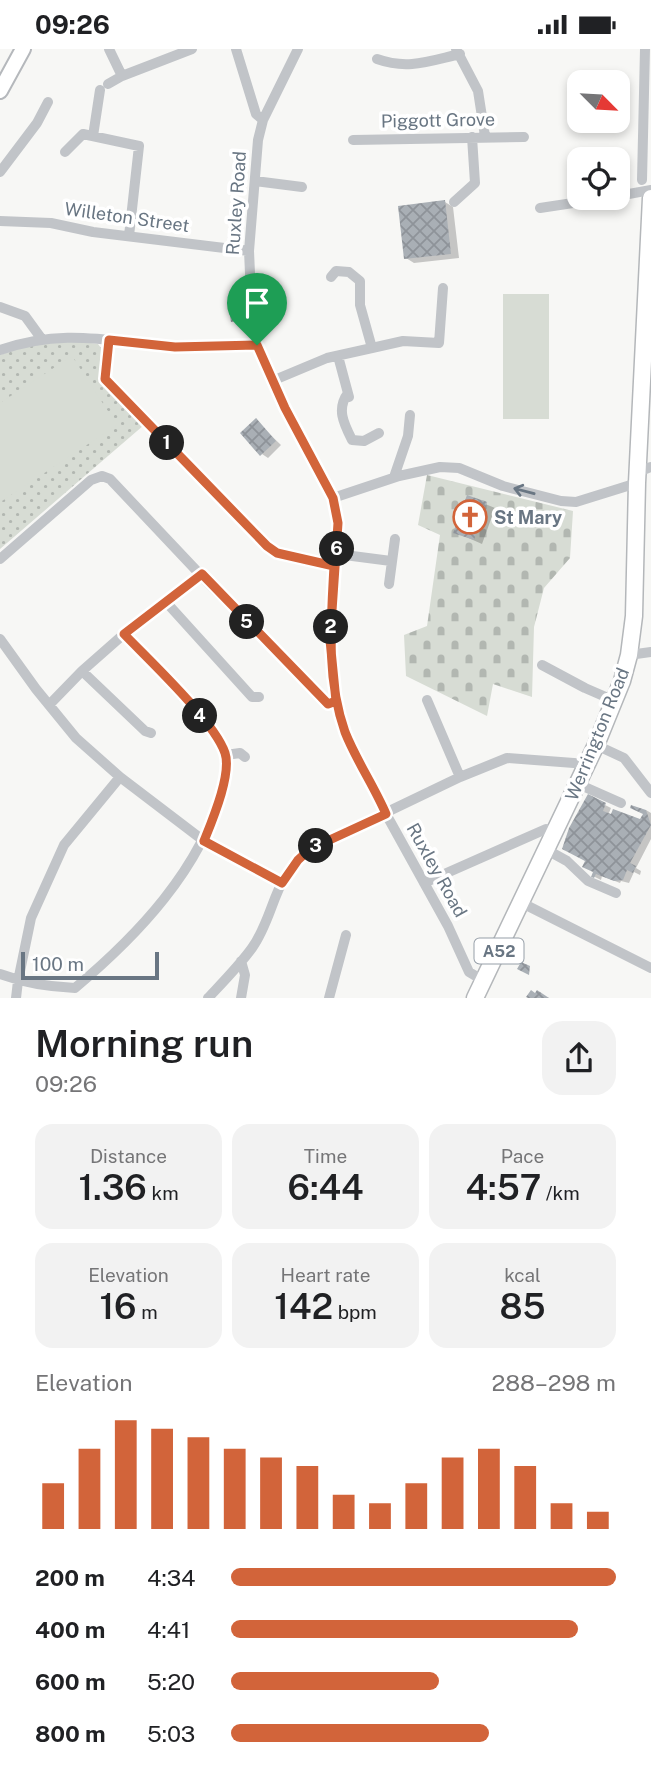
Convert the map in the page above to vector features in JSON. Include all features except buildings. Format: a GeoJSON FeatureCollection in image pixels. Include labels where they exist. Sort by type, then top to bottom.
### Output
{"type":"FeatureCollection","features":[{"type":"Feature","properties":{"kind":"highway","name":"Werrington Road"},"geometry":{"type":"LineString","coordinates":[[475,998],[596,745],[615,701],[629,655],[634,616],[648,351],[651,198]]}},
{"type":"Feature","properties":{"kind":"main road"},"geometry":{"type":"LineString","coordinates":[[0,91],[23,49]]}},
{"type":"Feature","properties":{"kind":"street"},"geometry":{"type":"LineString","coordinates":[[109,49],[122,76]]}},
{"type":"Feature","properties":{"kind":"street"},"geometry":{"type":"LineString","coordinates":[[93,136],[104,87],[122,76],[192,49]]}},
{"type":"Feature","properties":{"kind":"street"},"geometry":{"type":"LineString","coordinates":[[236,49],[256,114],[263,120]]}},
{"type":"Feature","properties":{"kind":"street","name":"Ruxley Road"},"geometry":{"type":"LineString","coordinates":[[298,49],[263,120],[249,251],[250,302],[257,345],[272,381],[333,498],[338,523],[330,640],[336,701],[346,735],[448,926],[469,972],[484,981]]}},
{"type":"Feature","properties":{"kind":"street"},"geometry":{"type":"LineString","coordinates":[[642,180],[647,158],[648,65],[645,49]]}},
{"type":"Feature","properties":{"kind":"street"},"geometry":{"type":"LineString","coordinates":[[377,59],[394,65],[411,65],[458,51],[478,91],[485,136]]}},
{"type":"Feature","properties":{"kind":"street"},"geometry":{"type":"LineString","coordinates":[[0,172],[37,123],[48,102]]}},
{"type":"Feature","properties":{"kind":"street"},"geometry":{"type":"LineString","coordinates":[[65,152],[83,134],[139,146],[129,236]]}},
{"type":"Feature","properties":{"kind":"street"},"geometry":{"type":"LineString","coordinates":[[454,202],[475,183],[472,137]]}},
{"type":"Feature","properties":{"kind":"street","name":"Piggott Grove"},"geometry":{"type":"LineString","coordinates":[[353,140],[524,137]]}},
{"type":"Feature","properties":{"kind":"street"},"geometry":{"type":"LineString","coordinates":[[255,181],[302,187]]}},
{"type":"Feature","properties":{"kind":"street"},"geometry":{"type":"LineString","coordinates":[[630,194],[651,190]]}},
{"type":"Feature","properties":{"kind":"street"},"geometry":{"type":"LineString","coordinates":[[540,208],[567,204]]}},
{"type":"Feature","properties":{"kind":"street","name":"Willeton Street"},"geometry":{"type":"LineString","coordinates":[[0,221],[51,223],[93,232],[249,251]]}},
{"type":"Feature","properties":{"kind":"street"},"geometry":{"type":"LineString","coordinates":[[331,277],[336,271],[349,272],[360,281],[360,305],[372,348]]}},
{"type":"Feature","properties":{"kind":"street"},"geometry":{"type":"LineString","coordinates":[[272,381],[308,365],[403,341],[444,344],[443,288]]}},
{"type":"Feature","properties":{"kind":"street"},"geometry":{"type":"LineString","coordinates":[[0,307],[25,316],[41,338]]}},
{"type":"Feature","properties":{"kind":"street"},"geometry":{"type":"LineString","coordinates":[[0,350],[41,338],[76,336],[175,347],[257,345]]}},
{"type":"Feature","properties":{"kind":"street"},"geometry":{"type":"LineString","coordinates":[[109,340],[105,379],[267,546],[277,553],[336,560],[391,561]]}},
{"type":"Feature","properties":{"kind":"street"},"geometry":{"type":"LineString","coordinates":[[338,356],[349,397],[341,405],[341,413],[352,440],[364,441],[379,433]]}},
{"type":"Feature","properties":{"kind":"street"},"geometry":{"type":"LineString","coordinates":[[394,477],[408,436],[410,415]]}},
{"type":"Feature","properties":{"kind":"street"},"geometry":{"type":"LineString","coordinates":[[333,498],[394,477],[440,467],[459,468],[503,485],[561,501],[576,502],[642,474]]}},
{"type":"Feature","properties":{"kind":"street"},"geometry":{"type":"LineString","coordinates":[[0,559],[82,488],[102,476],[110,479],[328,704],[336,701]]}},
{"type":"Feature","properties":{"kind":"street"},"geometry":{"type":"LineString","coordinates":[[389,584],[396,538]]}},
{"type":"Feature","properties":{"kind":"street"},"geometry":{"type":"LineString","coordinates":[[50,705],[82,671],[124,634],[202,574]]}},
{"type":"Feature","properties":{"kind":"street"},"geometry":{"type":"LineString","coordinates":[[166,602],[252,697],[258,697]]}},
{"type":"Feature","properties":{"kind":"street"},"geometry":{"type":"LineString","coordinates":[[0,974],[18,981],[75,988],[106,962],[163,899],[204,841],[217,807],[224,780],[226,755],[211,727],[124,634]]}},
{"type":"Feature","properties":{"kind":"street"},"geometry":{"type":"LineString","coordinates":[[0,639],[76,738],[120,777],[204,841],[282,883]]}},
{"type":"Feature","properties":{"kind":"street"},"geometry":{"type":"LineString","coordinates":[[629,655],[651,652]]}},
{"type":"Feature","properties":{"kind":"street"},"geometry":{"type":"LineString","coordinates":[[542,665],[615,701]]}},
{"type":"Feature","properties":{"kind":"street"},"geometry":{"type":"LineString","coordinates":[[82,671],[145,731],[151,733]]}},
{"type":"Feature","properties":{"kind":"street"},"geometry":{"type":"LineString","coordinates":[[427,700],[460,777]]}},
{"type":"Feature","properties":{"kind":"street"},"geometry":{"type":"LineString","coordinates":[[596,745],[624,758],[651,793]]}},
{"type":"Feature","properties":{"kind":"street"},"geometry":{"type":"LineString","coordinates":[[226,755],[240,754],[245,757]]}},
{"type":"Feature","properties":{"kind":"street"},"geometry":{"type":"LineString","coordinates":[[208,998],[254,944],[282,883],[298,860],[310,849],[460,777],[507,758],[587,764]]}},
{"type":"Feature","properties":{"kind":"street"},"geometry":{"type":"LineString","coordinates":[[16,998],[31,918],[64,845],[120,777]]}},
{"type":"Feature","properties":{"kind":"street"},"geometry":{"type":"LineString","coordinates":[[578,784],[621,803]]}},
{"type":"Feature","properties":{"kind":"street"},"geometry":{"type":"LineString","coordinates":[[424,883],[545,829],[556,832]]}},
{"type":"Feature","properties":{"kind":"street"},"geometry":{"type":"LineString","coordinates":[[547,850],[567,861],[587,881],[616,893]]}},
{"type":"Feature","properties":{"kind":"street"},"geometry":{"type":"LineString","coordinates":[[522,904],[651,968]]}},
{"type":"Feature","properties":{"kind":"street"},"geometry":{"type":"LineString","coordinates":[[329,998],[346,935]]}},
{"type":"Feature","properties":{"kind":"street"},"geometry":{"type":"LineString","coordinates":[[241,961],[245,975],[241,998]]}},
{"type":"Feature","properties":{"kind":"green space"},"geometry":{"type":"Polygon","coordinates":[[[503,294],[549,294],[549,419],[503,419],[503,294]]]}},
{"type":"Feature","properties":{"kind":"green space"},"geometry":{"type":"Polygon","coordinates":[[[75,341],[98,344],[101,348],[99,380],[144,425],[0,549],[0,355],[28,345],[75,341]]]}},
{"type":"Feature","properties":{"kind":"green space"},"geometry":{"type":"Polygon","coordinates":[[[72,356],[117,425],[2,501],[0,403],[72,356]]]}},
{"type":"Feature","properties":{"kind":"green space"},"geometry":{"type":"Polygon","coordinates":[[[427,475],[573,511],[570,558],[544,588],[534,627],[532,697],[493,684],[487,716],[406,676],[404,635],[427,626],[440,535],[418,525],[427,475]]]}},
{"type":"Feature","properties":{"kind":"place","name":"St Mary"},"geometry":{"type":"Point","coordinates":[470,517]}},
{"type":"Feature","properties":{"kind":"route"},"geometry":{"type":"LineString","coordinates":[[257,345],[175,347],[109,340],[105,379],[267,546],[277,553],[334,566],[330,640],[336,701],[346,735],[386,814],[310,849],[291,868],[282,883],[204,841],[224,780],[226,755],[211,727],[124,634],[202,574],[328,704],[336,701],[330,640],[338,523],[333,498],[285,408],[257,345]]}}]}
